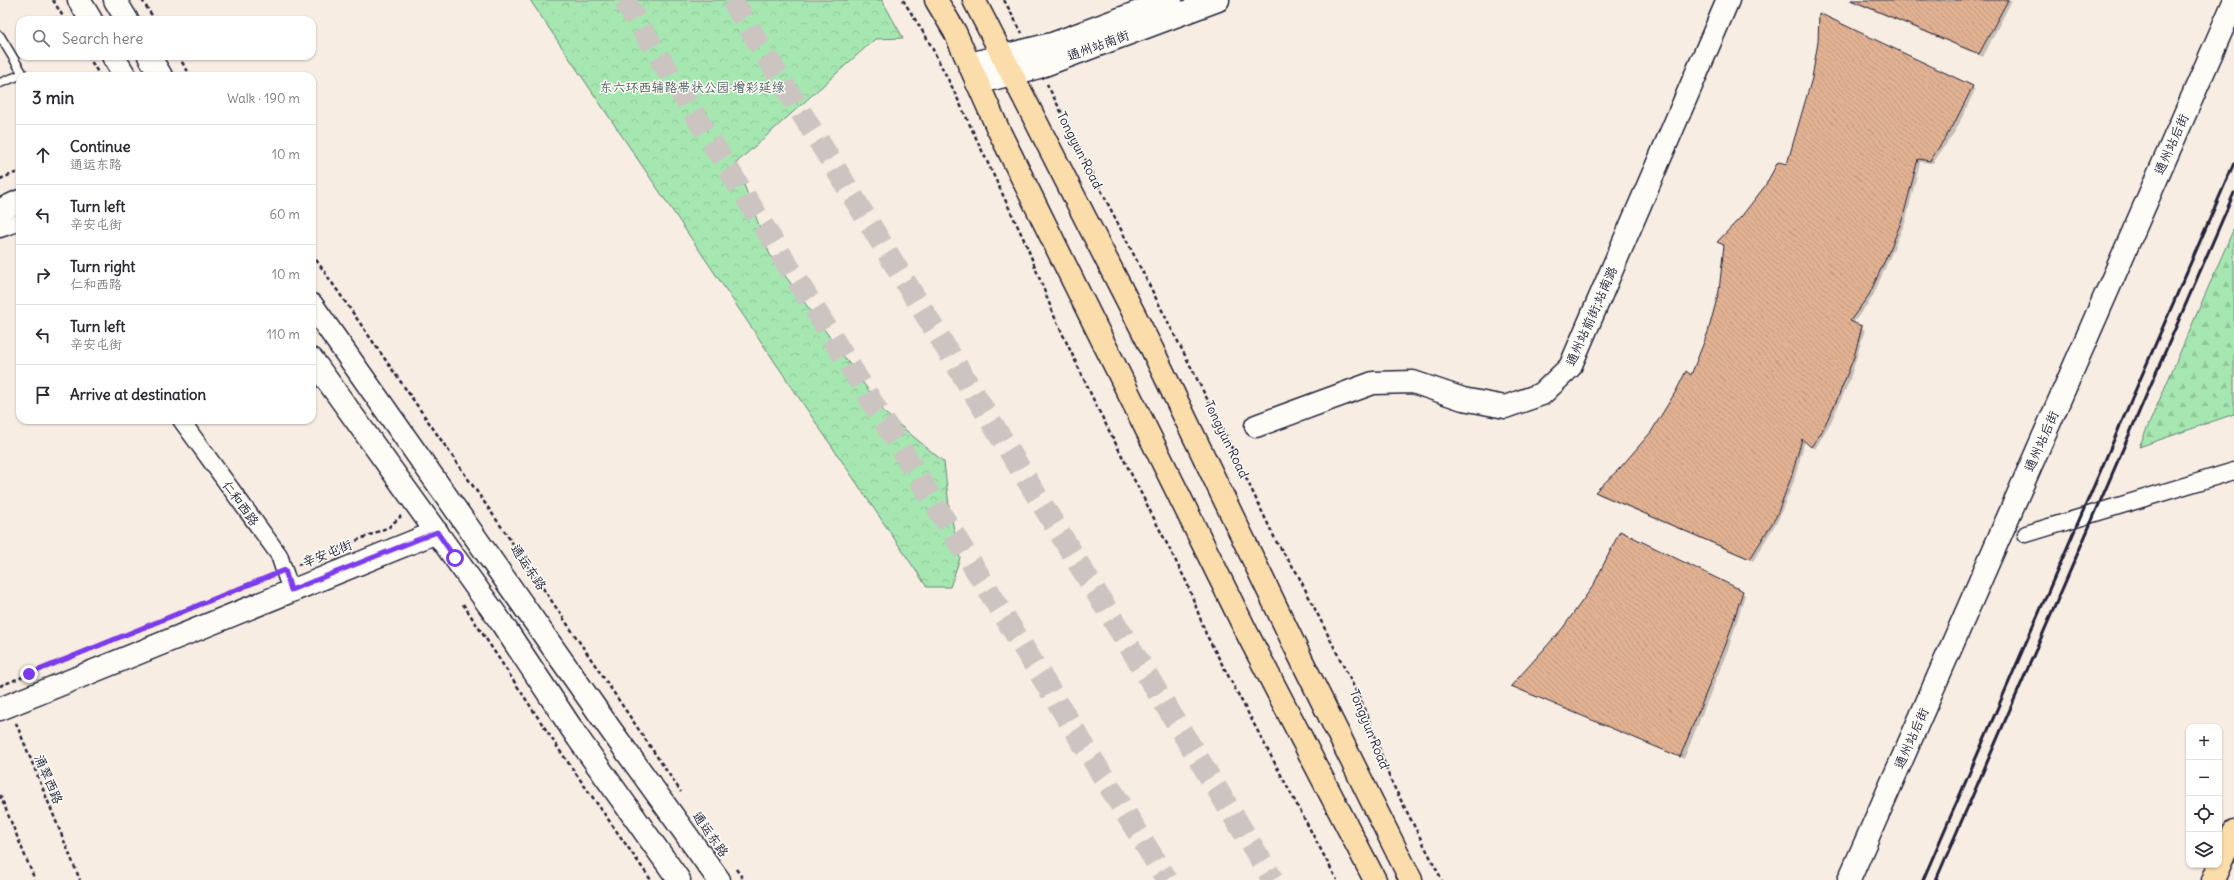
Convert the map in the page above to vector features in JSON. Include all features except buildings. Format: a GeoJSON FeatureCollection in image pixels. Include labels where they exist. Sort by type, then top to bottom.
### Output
{"type":"FeatureCollection","features":[{"type":"Feature","properties":{"kind":"main road"},"geometry":{"type":"LineString","coordinates":[[936,0],[955,32],[973,74],[1104,345],[1247,633],[1375,880]]}},
{"type":"Feature","properties":{"kind":"main road","name":"Tongyun Road"},"geometry":{"type":"LineString","coordinates":[[974,0],[1014,74],[1038,127],[1152,349],[1304,665],[1412,880]]}},
{"type":"Feature","properties":{"kind":"main road"},"geometry":{"type":"LineString","coordinates":[[2213,880],[2234,832]]}},
{"type":"Feature","properties":{"kind":"street"},"geometry":{"type":"LineString","coordinates":[[79,0],[89,16]]}},
{"type":"Feature","properties":{"kind":"street"},"geometry":{"type":"LineString","coordinates":[[116,0],[125,16]]}},
{"type":"Feature","properties":{"kind":"street","name":"通州站南街"},"geometry":{"type":"LineString","coordinates":[[973,74],[1014,74],[1052,44],[1171,0]]}},
{"type":"Feature","properties":{"kind":"street","name":"通州站南街"},"geometry":{"type":"LineString","coordinates":[[973,74],[1003,54],[1034,57],[1218,0]]}},
{"type":"Feature","properties":{"kind":"street","name":"通州站前街;站南潞"},"geometry":{"type":"LineString","coordinates":[[1256,426],[1373,383],[1413,382],[1463,399],[1506,407],[1542,394],[1570,367],[1728,0]]}},
{"type":"Feature","properties":{"kind":"street","name":"通州站后街"},"geometry":{"type":"LineString","coordinates":[[1850,877],[2234,2]]}},
{"type":"Feature","properties":{"kind":"street"},"geometry":{"type":"LineString","coordinates":[[115,60],[123,72]]}},
{"type":"Feature","properties":{"kind":"street"},"geometry":{"type":"LineString","coordinates":[[151,60],[159,72]]}},
{"type":"Feature","properties":{"kind":"street"},"geometry":{"type":"LineString","coordinates":[[0,210],[16,204]]}},
{"type":"Feature","properties":{"kind":"street"},"geometry":{"type":"LineString","coordinates":[[0,229],[16,223]]}},
{"type":"Feature","properties":{"kind":"street","name":"通运东路"},"geometry":{"type":"LineString","coordinates":[[316,311],[603,719],[727,874]]}},
{"type":"Feature","properties":{"kind":"street"},"geometry":{"type":"LineString","coordinates":[[316,365],[404,508],[427,536],[679,880]]}},
{"type":"Feature","properties":{"kind":"street","name":"仁和西路"},"geometry":{"type":"LineString","coordinates":[[184,424],[279,555],[288,580]]}},
{"type":"Feature","properties":{"kind":"street"},"geometry":{"type":"LineString","coordinates":[[2026,534],[2234,471]]}},
{"type":"Feature","properties":{"kind":"street","name":"辛安屯街"},"geometry":{"type":"LineString","coordinates":[[2,694],[288,580],[427,536]]}},
{"type":"Feature","properties":{"kind":"lane"},"geometry":{"type":"LineString","coordinates":[[0,36],[22,72]]}},
{"type":"Feature","properties":{"kind":"lane"},"geometry":{"type":"LineString","coordinates":[[0,83],[16,77]]}},
{"type":"Feature","properties":{"kind":"path"},"geometry":{"type":"LineString","coordinates":[[53,0],[63,16]]}},
{"type":"Feature","properties":{"kind":"path"},"geometry":{"type":"LineString","coordinates":[[142,0],[152,16]]}},
{"type":"Feature","properties":{"kind":"path"},"geometry":{"type":"LineString","coordinates":[[903,0],[928,40],[945,72],[1026,244],[1055,318],[1090,394],[1187,583],[1206,634],[1337,880]]}},
{"type":"Feature","properties":{"kind":"path","name":"Tongyun Road"},"geometry":{"type":"LineString","coordinates":[[1004,0],[1227,438],[1277,543],[1297,573],[1366,711],[1390,779],[1442,880]]}},
{"type":"Feature","properties":{"kind":"path"},"geometry":{"type":"LineString","coordinates":[[90,60],[98,72]]}},
{"type":"Feature","properties":{"kind":"path"},"geometry":{"type":"LineString","coordinates":[[181,60],[188,72]]}},
{"type":"Feature","properties":{"kind":"path"},"geometry":{"type":"LineString","coordinates":[[0,179],[16,173]]}},
{"type":"Feature","properties":{"kind":"path","name":"通运东路"},"geometry":{"type":"LineString","coordinates":[[316,260],[507,535],[685,797]]}},
{"type":"Feature","properties":{"kind":"path"},"geometry":{"type":"LineString","coordinates":[[435,479],[455,462]]}},
{"type":"Feature","properties":{"kind":"path"},"geometry":{"type":"LineString","coordinates":[[404,508],[427,536]]}},
{"type":"Feature","properties":{"kind":"path","name":"辛安屯街"},"geometry":{"type":"LineString","coordinates":[[2,694],[288,580],[389,527],[404,508]]}},
{"type":"Feature","properties":{"kind":"path"},"geometry":{"type":"LineString","coordinates":[[460,600],[560,751],[651,880]]}},
{"type":"Feature","properties":{"kind":"path","name":"涌翠西路"},"geometry":{"type":"LineString","coordinates":[[2,694],[80,880]]}},
{"type":"Feature","properties":{"kind":"path"},"geometry":{"type":"LineString","coordinates":[[0,795],[35,880]]}},
{"type":"Feature","properties":{"kind":"path","name":"通运东路"},"geometry":{"type":"LineString","coordinates":[[727,874],[744,880]]}},
{"type":"Feature","properties":{"kind":"green space","name":"东六环西辅路带状公园·增彩延绿"},"geometry":{"type":"Polygon","coordinates":[[[530,0],[882,0],[903,38],[875,39],[736,163],[770,255],[885,413],[944,462],[949,506],[960,558],[950,587],[927,587],[530,0]]]}},
{"type":"Feature","properties":{"kind":"green space"},"geometry":{"type":"Polygon","coordinates":[[[2234,228],[2234,414],[2139,447],[2234,228]]]}},
{"type":"Feature","properties":{"kind":"tunnel"},"geometry":{"type":"LineString","coordinates":[[624,0],[1167,880]]}},
{"type":"Feature","properties":{"kind":"tunnel"},"geometry":{"type":"LineString","coordinates":[[732,0],[1273,880]]}},
{"type":"Feature","properties":{"kind":"railway"},"geometry":{"type":"LineString","coordinates":[[1923,880],[2234,163]]}},
{"type":"Feature","properties":{"kind":"railway"},"geometry":{"type":"LineString","coordinates":[[1936,880],[2234,193]]}},
{"type":"Feature","properties":{"kind":"route"},"geometry":{"type":"LineString","coordinates":[[29,674],[285,570],[291,590],[437,532],[455,558]]}}]}
